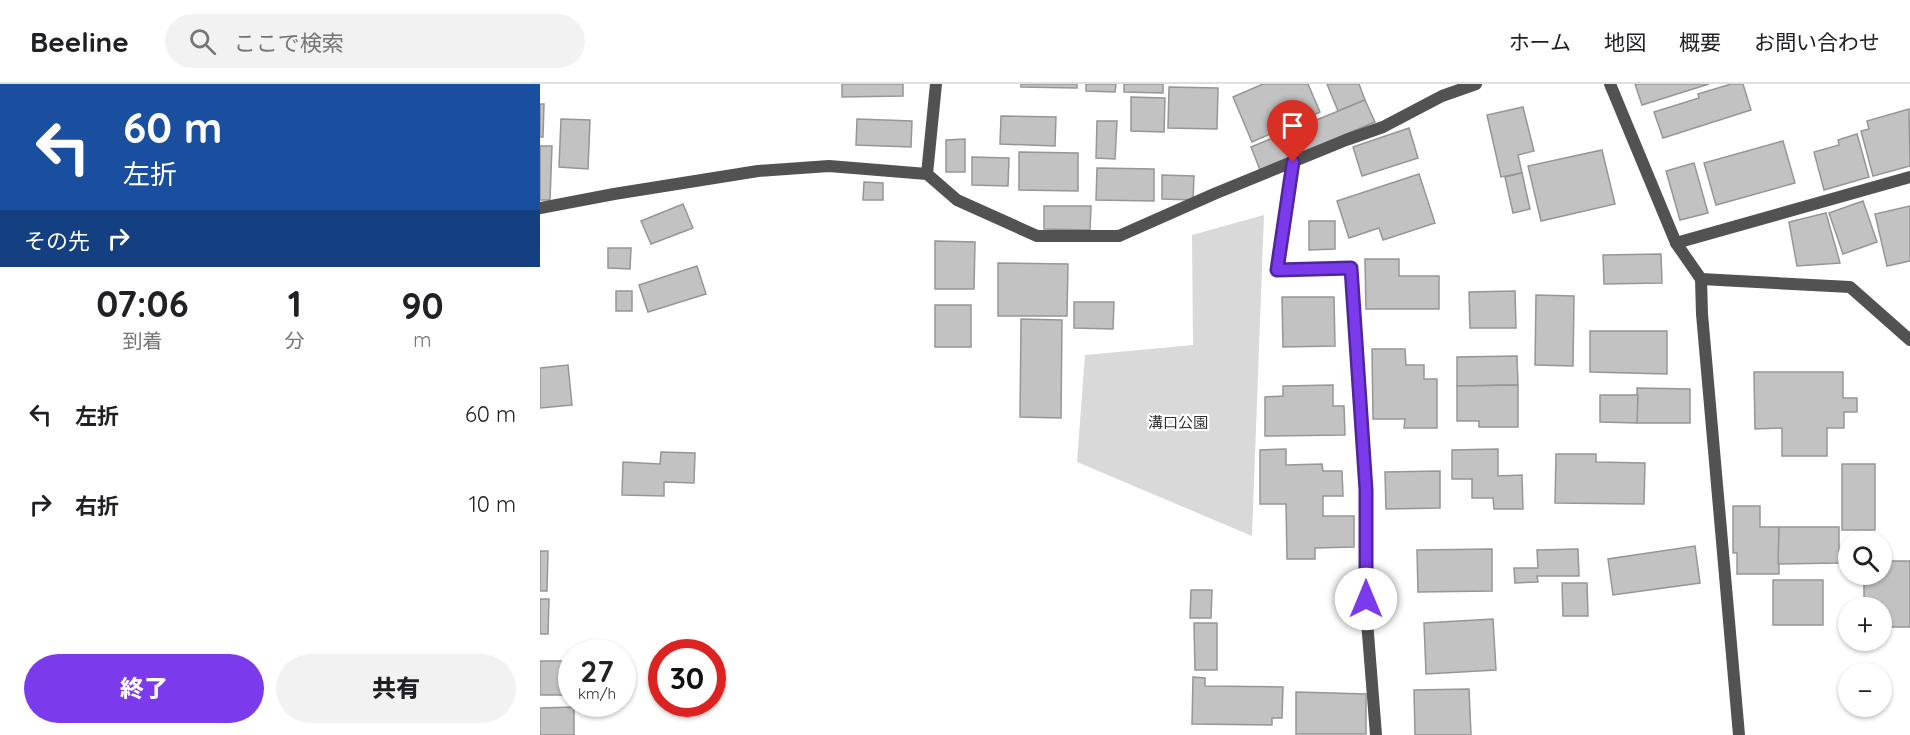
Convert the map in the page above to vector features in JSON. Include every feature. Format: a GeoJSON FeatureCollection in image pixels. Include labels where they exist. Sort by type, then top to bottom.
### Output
{"type":"FeatureCollection","features":[{"type":"Feature","properties":{"kind":"street"},"geometry":{"type":"LineString","coordinates":[[927,174],[936,84]]}},
{"type":"Feature","properties":{"kind":"street"},"geometry":{"type":"LineString","coordinates":[[540,208],[758,171],[829,166],[927,174],[957,200],[1037,236],[1119,236],[1214,194],[1383,127],[1442,96],[1476,84]]}},
{"type":"Feature","properties":{"kind":"street"},"geometry":{"type":"LineString","coordinates":[[1610,84],[1676,243],[1701,279],[1702,314],[1739,735]]}},
{"type":"Feature","properties":{"kind":"street"},"geometry":{"type":"LineString","coordinates":[[1293,162],[1277,270],[1351,268],[1366,490],[1366,621],[1376,735]]}},
{"type":"Feature","properties":{"kind":"street"},"geometry":{"type":"LineString","coordinates":[[1676,243],[1910,177]]}},
{"type":"Feature","properties":{"kind":"street"},"geometry":{"type":"LineString","coordinates":[[1701,279],[1850,287],[1910,340]]}},
{"type":"Feature","properties":{"kind":"green space","name":"溝口公園"},"geometry":{"type":"Polygon","coordinates":[[[1264,215],[1252,536],[1077,462],[1085,355],[1193,345],[1192,235],[1264,215]]]}},
{"type":"Feature","properties":{"kind":"building"},"geometry":{"type":"Polygon","coordinates":[[[842,84],[903,84],[903,96],[842,97],[842,84]]]}},
{"type":"Feature","properties":{"kind":"building"},"geometry":{"type":"Polygon","coordinates":[[[1021,84],[1077,84],[1077,88],[1021,87],[1021,84]]]}},
{"type":"Feature","properties":{"kind":"building"},"geometry":{"type":"Polygon","coordinates":[[[1086,84],[1116,84],[1115,92],[1086,91],[1086,84]]]}},
{"type":"Feature","properties":{"kind":"building"},"geometry":{"type":"Polygon","coordinates":[[[1124,84],[1163,84],[1163,93],[1124,92],[1124,84]]]}},
{"type":"Feature","properties":{"kind":"building"},"geometry":{"type":"Polygon","coordinates":[[[1263,84],[1308,84],[1320,112],[1252,142],[1233,97],[1263,84]]]}},
{"type":"Feature","properties":{"kind":"building"},"geometry":{"type":"Polygon","coordinates":[[[1327,84],[1359,84],[1365,100],[1338,111],[1327,84]]]}},
{"type":"Feature","properties":{"kind":"building"},"geometry":{"type":"Polygon","coordinates":[[[1635,84],[1709,84],[1642,105],[1635,84]]]}},
{"type":"Feature","properties":{"kind":"building"},"geometry":{"type":"Polygon","coordinates":[[[1731,84],[1743,84],[1751,110],[1663,138],[1654,112],[1699,98],[1698,94],[1731,84]]]}},
{"type":"Feature","properties":{"kind":"building"},"geometry":{"type":"Polygon","coordinates":[[[1169,87],[1218,88],[1217,129],[1168,128],[1169,87]]]}},
{"type":"Feature","properties":{"kind":"building"},"geometry":{"type":"Polygon","coordinates":[[[1131,97],[1165,98],[1164,132],[1131,131],[1131,97]]]}},
{"type":"Feature","properties":{"kind":"building"},"geometry":{"type":"Polygon","coordinates":[[[1365,100],[1375,122],[1260,170],[1251,147],[1365,100]]]}},
{"type":"Feature","properties":{"kind":"building"},"geometry":{"type":"Polygon","coordinates":[[[540,104],[544,104],[543,137],[540,137],[540,104]]]}},
{"type":"Feature","properties":{"kind":"building"},"geometry":{"type":"Polygon","coordinates":[[[1523,107],[1534,151],[1518,155],[1522,173],[1501,177],[1487,115],[1523,107]]]}},
{"type":"Feature","properties":{"kind":"building"},"geometry":{"type":"Polygon","coordinates":[[[1909,109],[1910,166],[1873,176],[1861,131],[1869,129],[1867,121],[1909,109]]]}},
{"type":"Feature","properties":{"kind":"building"},"geometry":{"type":"Polygon","coordinates":[[[1001,116],[1056,117],[1055,146],[1000,144],[1001,116]]]}},
{"type":"Feature","properties":{"kind":"building"},"geometry":{"type":"Polygon","coordinates":[[[561,119],[590,120],[588,169],[559,167],[561,119]]]}},
{"type":"Feature","properties":{"kind":"building"},"geometry":{"type":"Polygon","coordinates":[[[857,119],[912,121],[911,147],[856,145],[857,119]]]}},
{"type":"Feature","properties":{"kind":"building"},"geometry":{"type":"Polygon","coordinates":[[[1097,121],[1117,121],[1115,159],[1096,158],[1097,121]]]}},
{"type":"Feature","properties":{"kind":"building"},"geometry":{"type":"Polygon","coordinates":[[[1409,128],[1418,158],[1362,176],[1353,147],[1409,128]]]}},
{"type":"Feature","properties":{"kind":"building"},"geometry":{"type":"Polygon","coordinates":[[[1857,134],[1869,177],[1824,190],[1814,152],[1839,145],[1838,140],[1857,134]]]}},
{"type":"Feature","properties":{"kind":"building"},"geometry":{"type":"Polygon","coordinates":[[[965,139],[965,172],[946,172],[946,140],[965,139]]]}},
{"type":"Feature","properties":{"kind":"building"},"geometry":{"type":"Polygon","coordinates":[[[1783,141],[1795,183],[1716,205],[1704,163],[1783,141]]]}},
{"type":"Feature","properties":{"kind":"building"},"geometry":{"type":"Polygon","coordinates":[[[540,146],[552,146],[550,200],[540,200],[540,146]]]}},
{"type":"Feature","properties":{"kind":"building"},"geometry":{"type":"Polygon","coordinates":[[[1602,150],[1615,204],[1541,221],[1528,166],[1602,150]]]}},
{"type":"Feature","properties":{"kind":"building"},"geometry":{"type":"Polygon","coordinates":[[[1019,152],[1078,153],[1078,191],[1019,190],[1019,152]]]}},
{"type":"Feature","properties":{"kind":"building"},"geometry":{"type":"Polygon","coordinates":[[[972,157],[1009,158],[1008,186],[972,185],[972,157]]]}},
{"type":"Feature","properties":{"kind":"building"},"geometry":{"type":"Polygon","coordinates":[[[1694,163],[1708,213],[1680,220],[1666,171],[1694,163]]]}},
{"type":"Feature","properties":{"kind":"building"},"geometry":{"type":"Polygon","coordinates":[[[1097,168],[1154,169],[1154,201],[1096,200],[1097,168]]]}},
{"type":"Feature","properties":{"kind":"building"},"geometry":{"type":"Polygon","coordinates":[[[1522,173],[1530,209],[1513,213],[1505,177],[1522,173]]]}},
{"type":"Feature","properties":{"kind":"building"},"geometry":{"type":"Polygon","coordinates":[[[1419,174],[1435,223],[1383,240],[1379,228],[1349,238],[1337,201],[1419,174]]]}},
{"type":"Feature","properties":{"kind":"building"},"geometry":{"type":"Polygon","coordinates":[[[1162,175],[1194,176],[1193,200],[1162,199],[1162,175]]]}},
{"type":"Feature","properties":{"kind":"building"},"geometry":{"type":"Polygon","coordinates":[[[864,182],[883,183],[883,200],[863,200],[864,182]]]}},
{"type":"Feature","properties":{"kind":"building"},"geometry":{"type":"Polygon","coordinates":[[[1863,201],[1877,242],[1843,254],[1829,213],[1863,201]]]}},
{"type":"Feature","properties":{"kind":"building"},"geometry":{"type":"Polygon","coordinates":[[[683,204],[693,228],[651,244],[641,221],[683,204]]]}},
{"type":"Feature","properties":{"kind":"building"},"geometry":{"type":"Polygon","coordinates":[[[1044,206],[1091,206],[1090,230],[1044,229],[1044,206]]]}},
{"type":"Feature","properties":{"kind":"building"},"geometry":{"type":"Polygon","coordinates":[[[1910,206],[1910,261],[1887,266],[1875,214],[1910,206]]]}},
{"type":"Feature","properties":{"kind":"building"},"geometry":{"type":"Polygon","coordinates":[[[1826,213],[1840,263],[1797,266],[1789,222],[1826,213]]]}},
{"type":"Feature","properties":{"kind":"building"},"geometry":{"type":"Polygon","coordinates":[[[1309,221],[1335,221],[1335,249],[1309,250],[1309,221]]]}},
{"type":"Feature","properties":{"kind":"building"},"geometry":{"type":"Polygon","coordinates":[[[935,241],[975,242],[974,289],[935,289],[935,241]]]}},
{"type":"Feature","properties":{"kind":"building"},"geometry":{"type":"Polygon","coordinates":[[[608,248],[631,248],[630,269],[608,268],[608,248]]]}},
{"type":"Feature","properties":{"kind":"building"},"geometry":{"type":"Polygon","coordinates":[[[1661,254],[1662,283],[1604,284],[1603,255],[1661,254]]]}},
{"type":"Feature","properties":{"kind":"building"},"geometry":{"type":"Polygon","coordinates":[[[1365,259],[1399,259],[1399,276],[1439,276],[1439,309],[1366,309],[1365,259]]]}},
{"type":"Feature","properties":{"kind":"building"},"geometry":{"type":"Polygon","coordinates":[[[998,263],[1068,264],[1067,316],[998,316],[998,263]]]}},
{"type":"Feature","properties":{"kind":"building"},"geometry":{"type":"Polygon","coordinates":[[[697,266],[706,294],[648,312],[639,285],[697,266]]]}},
{"type":"Feature","properties":{"kind":"building"},"geometry":{"type":"Polygon","coordinates":[[[616,291],[632,291],[632,311],[616,311],[616,291]]]}},
{"type":"Feature","properties":{"kind":"building"},"geometry":{"type":"Polygon","coordinates":[[[1515,291],[1516,328],[1470,328],[1469,292],[1515,291]]]}},
{"type":"Feature","properties":{"kind":"building"},"geometry":{"type":"Polygon","coordinates":[[[1536,295],[1574,296],[1573,366],[1535,365],[1536,295]]]}},
{"type":"Feature","properties":{"kind":"building"},"geometry":{"type":"Polygon","coordinates":[[[1282,297],[1334,297],[1335,346],[1283,347],[1282,297]]]}},
{"type":"Feature","properties":{"kind":"building"},"geometry":{"type":"Polygon","coordinates":[[[1074,302],[1114,302],[1113,329],[1074,328],[1074,302]]]}},
{"type":"Feature","properties":{"kind":"building"},"geometry":{"type":"Polygon","coordinates":[[[935,305],[971,305],[971,347],[935,347],[935,305]]]}},
{"type":"Feature","properties":{"kind":"building"},"geometry":{"type":"Polygon","coordinates":[[[1021,319],[1062,320],[1061,418],[1020,417],[1021,319]]]}},
{"type":"Feature","properties":{"kind":"building"},"geometry":{"type":"Polygon","coordinates":[[[1590,331],[1667,331],[1667,374],[1590,372],[1590,331]]]}},
{"type":"Feature","properties":{"kind":"building"},"geometry":{"type":"Polygon","coordinates":[[[1372,349],[1405,349],[1406,365],[1424,365],[1424,379],[1437,379],[1437,428],[1404,428],[1405,419],[1373,419],[1372,349]]]}},
{"type":"Feature","properties":{"kind":"building"},"geometry":{"type":"Polygon","coordinates":[[[1517,356],[1518,385],[1457,386],[1457,357],[1517,356]]]}},
{"type":"Feature","properties":{"kind":"building"},"geometry":{"type":"Polygon","coordinates":[[[568,365],[572,405],[540,408],[540,368],[568,365]]]}},
{"type":"Feature","properties":{"kind":"building"},"geometry":{"type":"Polygon","coordinates":[[[1754,372],[1843,372],[1843,398],[1857,398],[1857,412],[1844,412],[1844,428],[1827,428],[1827,456],[1782,456],[1782,428],[1755,429],[1754,372]]]}},
{"type":"Feature","properties":{"kind":"building"},"geometry":{"type":"Polygon","coordinates":[[[1333,385],[1333,406],[1344,406],[1345,435],[1265,436],[1265,397],[1283,396],[1283,386],[1333,385]]]}},
{"type":"Feature","properties":{"kind":"building"},"geometry":{"type":"Polygon","coordinates":[[[1518,385],[1518,427],[1479,427],[1479,421],[1457,421],[1457,386],[1518,385]]]}},
{"type":"Feature","properties":{"kind":"building"},"geometry":{"type":"Polygon","coordinates":[[[1637,388],[1690,389],[1690,423],[1637,423],[1637,388]]]}},
{"type":"Feature","properties":{"kind":"building"},"geometry":{"type":"Polygon","coordinates":[[[1600,395],[1638,395],[1637,423],[1600,422],[1600,395]]]}},
{"type":"Feature","properties":{"kind":"building"},"geometry":{"type":"Polygon","coordinates":[[[1286,449],[1286,465],[1322,464],[1323,471],[1342,471],[1343,496],[1323,496],[1323,516],[1354,516],[1354,547],[1315,548],[1315,559],[1287,559],[1286,504],[1260,504],[1260,450],[1286,449]]]}},
{"type":"Feature","properties":{"kind":"building"},"geometry":{"type":"Polygon","coordinates":[[[1498,449],[1498,476],[1522,475],[1523,509],[1494,509],[1493,498],[1472,498],[1472,479],[1452,479],[1452,450],[1498,449]]]}},
{"type":"Feature","properties":{"kind":"building"},"geometry":{"type":"Polygon","coordinates":[[[661,452],[695,453],[694,483],[664,482],[664,496],[622,495],[623,462],[660,464],[661,452]]]}},
{"type":"Feature","properties":{"kind":"building"},"geometry":{"type":"Polygon","coordinates":[[[1556,454],[1596,454],[1596,462],[1645,463],[1644,504],[1555,503],[1556,454]]]}},
{"type":"Feature","properties":{"kind":"building"},"geometry":{"type":"Polygon","coordinates":[[[1842,464],[1875,464],[1875,530],[1842,530],[1842,464]]]}},
{"type":"Feature","properties":{"kind":"building"},"geometry":{"type":"Polygon","coordinates":[[[1440,471],[1440,508],[1386,509],[1385,472],[1440,471]]]}},
{"type":"Feature","properties":{"kind":"building"},"geometry":{"type":"Polygon","coordinates":[[[1733,506],[1760,506],[1760,527],[1779,527],[1779,574],[1737,574],[1737,553],[1733,553],[1733,506]]]}},
{"type":"Feature","properties":{"kind":"building"},"geometry":{"type":"Polygon","coordinates":[[[1779,527],[1839,527],[1838,563],[1778,564],[1779,527]]]}},
{"type":"Feature","properties":{"kind":"building"},"geometry":{"type":"Polygon","coordinates":[[[1695,546],[1700,583],[1613,595],[1608,559],[1695,546]]]}},
{"type":"Feature","properties":{"kind":"building"},"geometry":{"type":"Polygon","coordinates":[[[1492,549],[1492,591],[1418,592],[1417,550],[1492,549]]]}},
{"type":"Feature","properties":{"kind":"building"},"geometry":{"type":"Polygon","coordinates":[[[1578,549],[1579,576],[1537,576],[1538,582],[1515,583],[1514,568],[1538,568],[1537,550],[1578,549]]]}},
{"type":"Feature","properties":{"kind":"building"},"geometry":{"type":"Polygon","coordinates":[[[540,551],[548,551],[547,591],[540,591],[540,551]]]}},
{"type":"Feature","properties":{"kind":"building"},"geometry":{"type":"Polygon","coordinates":[[[1892,561],[1910,561],[1910,627],[1892,627],[1892,597],[1864,597],[1864,585],[1892,585],[1892,561]]]}},
{"type":"Feature","properties":{"kind":"building"},"geometry":{"type":"Polygon","coordinates":[[[1773,580],[1823,580],[1823,625],[1773,625],[1773,580]]]}},
{"type":"Feature","properties":{"kind":"building"},"geometry":{"type":"Polygon","coordinates":[[[1562,583],[1587,583],[1588,616],[1563,616],[1562,583]]]}},
{"type":"Feature","properties":{"kind":"building"},"geometry":{"type":"Polygon","coordinates":[[[1191,590],[1212,590],[1211,618],[1190,618],[1191,590]]]}},
{"type":"Feature","properties":{"kind":"building"},"geometry":{"type":"Polygon","coordinates":[[[540,599],[549,599],[548,634],[540,634],[540,599]]]}},
{"type":"Feature","properties":{"kind":"building"},"geometry":{"type":"Polygon","coordinates":[[[1493,619],[1496,670],[1426,674],[1424,623],[1493,619]]]}},
{"type":"Feature","properties":{"kind":"building"},"geometry":{"type":"Polygon","coordinates":[[[1194,623],[1217,623],[1217,670],[1195,670],[1194,623]]]}},
{"type":"Feature","properties":{"kind":"building"},"geometry":{"type":"Polygon","coordinates":[[[540,661],[558,661],[558,695],[540,695],[540,661]]]}},
{"type":"Feature","properties":{"kind":"building"},"geometry":{"type":"Polygon","coordinates":[[[1193,677],[1205,678],[1205,686],[1283,687],[1282,718],[1272,718],[1272,725],[1192,724],[1193,677]]]}},
{"type":"Feature","properties":{"kind":"building"},"geometry":{"type":"Polygon","coordinates":[[[1469,689],[1471,735],[1415,735],[1414,690],[1469,689]]]}},
{"type":"Feature","properties":{"kind":"building"},"geometry":{"type":"Polygon","coordinates":[[[1296,692],[1366,694],[1366,734],[1296,734],[1296,692]]]}},
{"type":"Feature","properties":{"kind":"building"},"geometry":{"type":"Polygon","coordinates":[[[558,707],[558,717],[574,717],[574,735],[540,735],[540,708],[558,707]]]}},
{"type":"Feature","properties":{"kind":"route"},"geometry":{"type":"LineString","coordinates":[[1293,162],[1277,270],[1351,268],[1366,490],[1366,599]]}}]}
